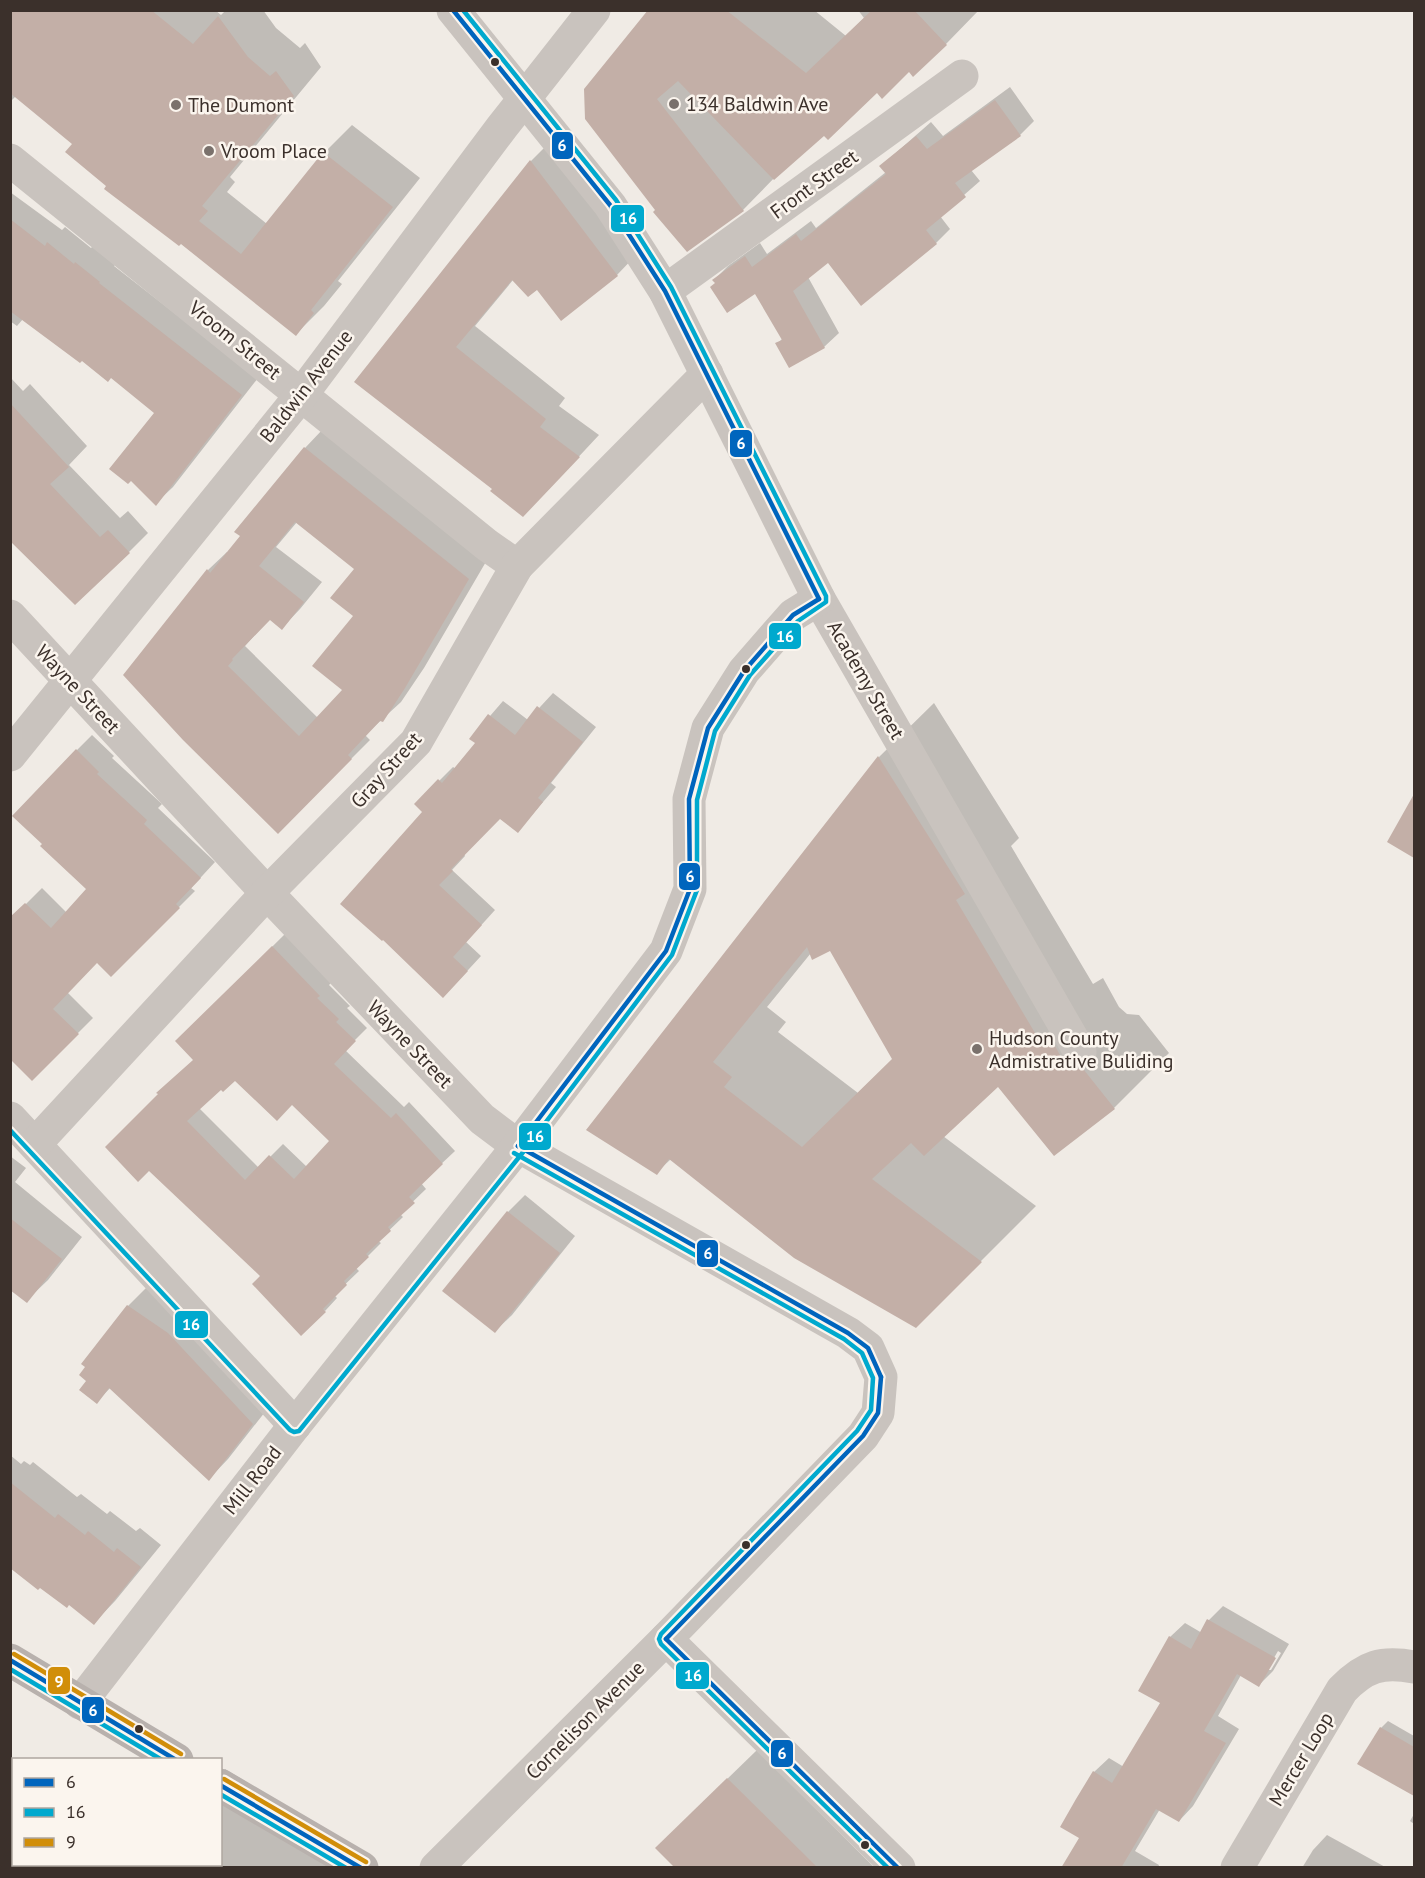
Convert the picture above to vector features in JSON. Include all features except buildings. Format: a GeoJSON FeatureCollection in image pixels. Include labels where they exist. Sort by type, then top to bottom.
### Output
{"type":"FeatureCollection","features":[{"type":"Feature","properties":{"kind":"main road"},"geometry":{"type":"LineString","coordinates":[[14,1668],[80,1703],[174,1758]]}},
{"type":"Feature","properties":{"kind":"main road"},"geometry":{"type":"LineString","coordinates":[[222,1786],[362,1868]]}},
{"type":"Feature","properties":{"kind":"street","name":"Academy Street"},"geometry":{"type":"LineString","coordinates":[[453,10],[610,205],[665,291],[819,599],[1080,1052]]}},
{"type":"Feature","properties":{"kind":"street","name":"Baldwin Avenue"},"geometry":{"type":"LineString","coordinates":[[10,755],[302,394],[594,10]]}},
{"type":"Feature","properties":{"kind":"street","name":"Front Street"},"geometry":{"type":"LineString","coordinates":[[665,291],[962,76]]}},
{"type":"Feature","properties":{"kind":"street","name":"Vroom Street"},"geometry":{"type":"LineString","coordinates":[[10,160],[517,566]]}},
{"type":"Feature","properties":{"kind":"street","name":"Gray Street"},"geometry":{"type":"LineString","coordinates":[[35,1144],[267,893],[416,742],[517,566],[707,374]]}},
{"type":"Feature","properties":{"kind":"street","name":"Mill Road"},"geometry":{"type":"LineString","coordinates":[[80,1703],[295,1425],[518,1146],[666,951],[690,889],[689,799],[708,728],[744,671],[793,615],[819,599]]}},
{"type":"Feature","properties":{"kind":"street","name":"Wayne Street"},"geometry":{"type":"LineString","coordinates":[[10,616],[267,893],[482,1119],[518,1146],[848,1333],[868,1348],[881,1377]]}},
{"type":"Feature","properties":{"kind":"street"},"geometry":{"type":"LineString","coordinates":[[10,1118],[295,1425]]}},
{"type":"Feature","properties":{"kind":"street","name":"Cornelison Avenue"},"geometry":{"type":"LineString","coordinates":[[436,1868],[666,1639],[863,1436],[878,1413],[881,1377]]}},
{"type":"Feature","properties":{"kind":"street"},"geometry":{"type":"LineString","coordinates":[[666,1639],[899,1868]]}},
{"type":"Feature","properties":{"kind":"street","name":"Mercer Loop"},"geometry":{"type":"LineString","coordinates":[[1237,1868],[1342,1690],[1364,1671],[1380,1665],[1396,1664],[1414,1667]]}},
{"type":"Feature","properties":{"kind":"transit line","name":"6"},"geometry":{"type":"LineString","coordinates":[[453,10],[610,205],[665,291],[819,599]]}},
{"type":"Feature","properties":{"kind":"transit line","name":"16"},"geometry":{"type":"LineString","coordinates":[[10,1130],[290,1430],[299,1431],[524,1151],[672,955],[697,890],[697,800],[715,731],[750,675],[798,621],[826,602],[826,596],[671,287],[616,200],[463,10]]}},
{"type":"Feature","properties":{"kind":"transit line","name":"6"},"geometry":{"type":"LineString","coordinates":[[518,1146],[666,951],[690,889],[689,799],[708,728],[744,671],[793,615],[819,599]]}},
{"type":"Feature","properties":{"kind":"transit line","name":"6"},"geometry":{"type":"LineString","coordinates":[[518,1146],[848,1333],[868,1348],[881,1377]]}},
{"type":"Feature","properties":{"kind":"transit line","name":"16"},"geometry":{"type":"LineString","coordinates":[[514,1153],[844,1339],[862,1353],[873,1378],[871,1410],[857,1431],[661,1634],[659,1639],[661,1644],[888,1868]]}},
{"type":"Feature","properties":{"kind":"transit line","name":"6"},"geometry":{"type":"LineString","coordinates":[[666,1639],[863,1436],[878,1413],[881,1377]]}},
{"type":"Feature","properties":{"kind":"transit line","name":"6"},"geometry":{"type":"LineString","coordinates":[[666,1639],[898,1868]]}},
{"type":"Feature","properties":{"kind":"transit line","name":"9"},"geometry":{"type":"LineString","coordinates":[[14,1654],[181,1754]]}},
{"type":"Feature","properties":{"kind":"transit line","name":"6"},"geometry":{"type":"LineString","coordinates":[[10,1660],[173,1758]]}},
{"type":"Feature","properties":{"kind":"transit line","name":"16"},"geometry":{"type":"LineString","coordinates":[[10,1669],[159,1758]]}},
{"type":"Feature","properties":{"kind":"transit line","name":"9"},"geometry":{"type":"LineString","coordinates":[[224,1779],[366,1862]]}},
{"type":"Feature","properties":{"kind":"transit line","name":"6"},"geometry":{"type":"LineString","coordinates":[[222,1786],[361,1868]]}},
{"type":"Feature","properties":{"kind":"transit line","name":"16"},"geometry":{"type":"LineString","coordinates":[[222,1795],[346,1868]]}},
{"type":"Feature","properties":{"kind":"place","name":"134 Baldwin Ave"},"geometry":{"type":"Point","coordinates":[674,104]}},
{"type":"Feature","properties":{"kind":"place","name":"The Dumont"},"geometry":{"type":"Point","coordinates":[176,105]}},
{"type":"Feature","properties":{"kind":"place","name":"Vroom Place"},"geometry":{"type":"Point","coordinates":[209,151]}},
{"type":"Feature","properties":{"kind":"place","name":"Hudson County Admistrative Buliding"},"geometry":{"type":"Point","coordinates":[977,1049]}}]}
